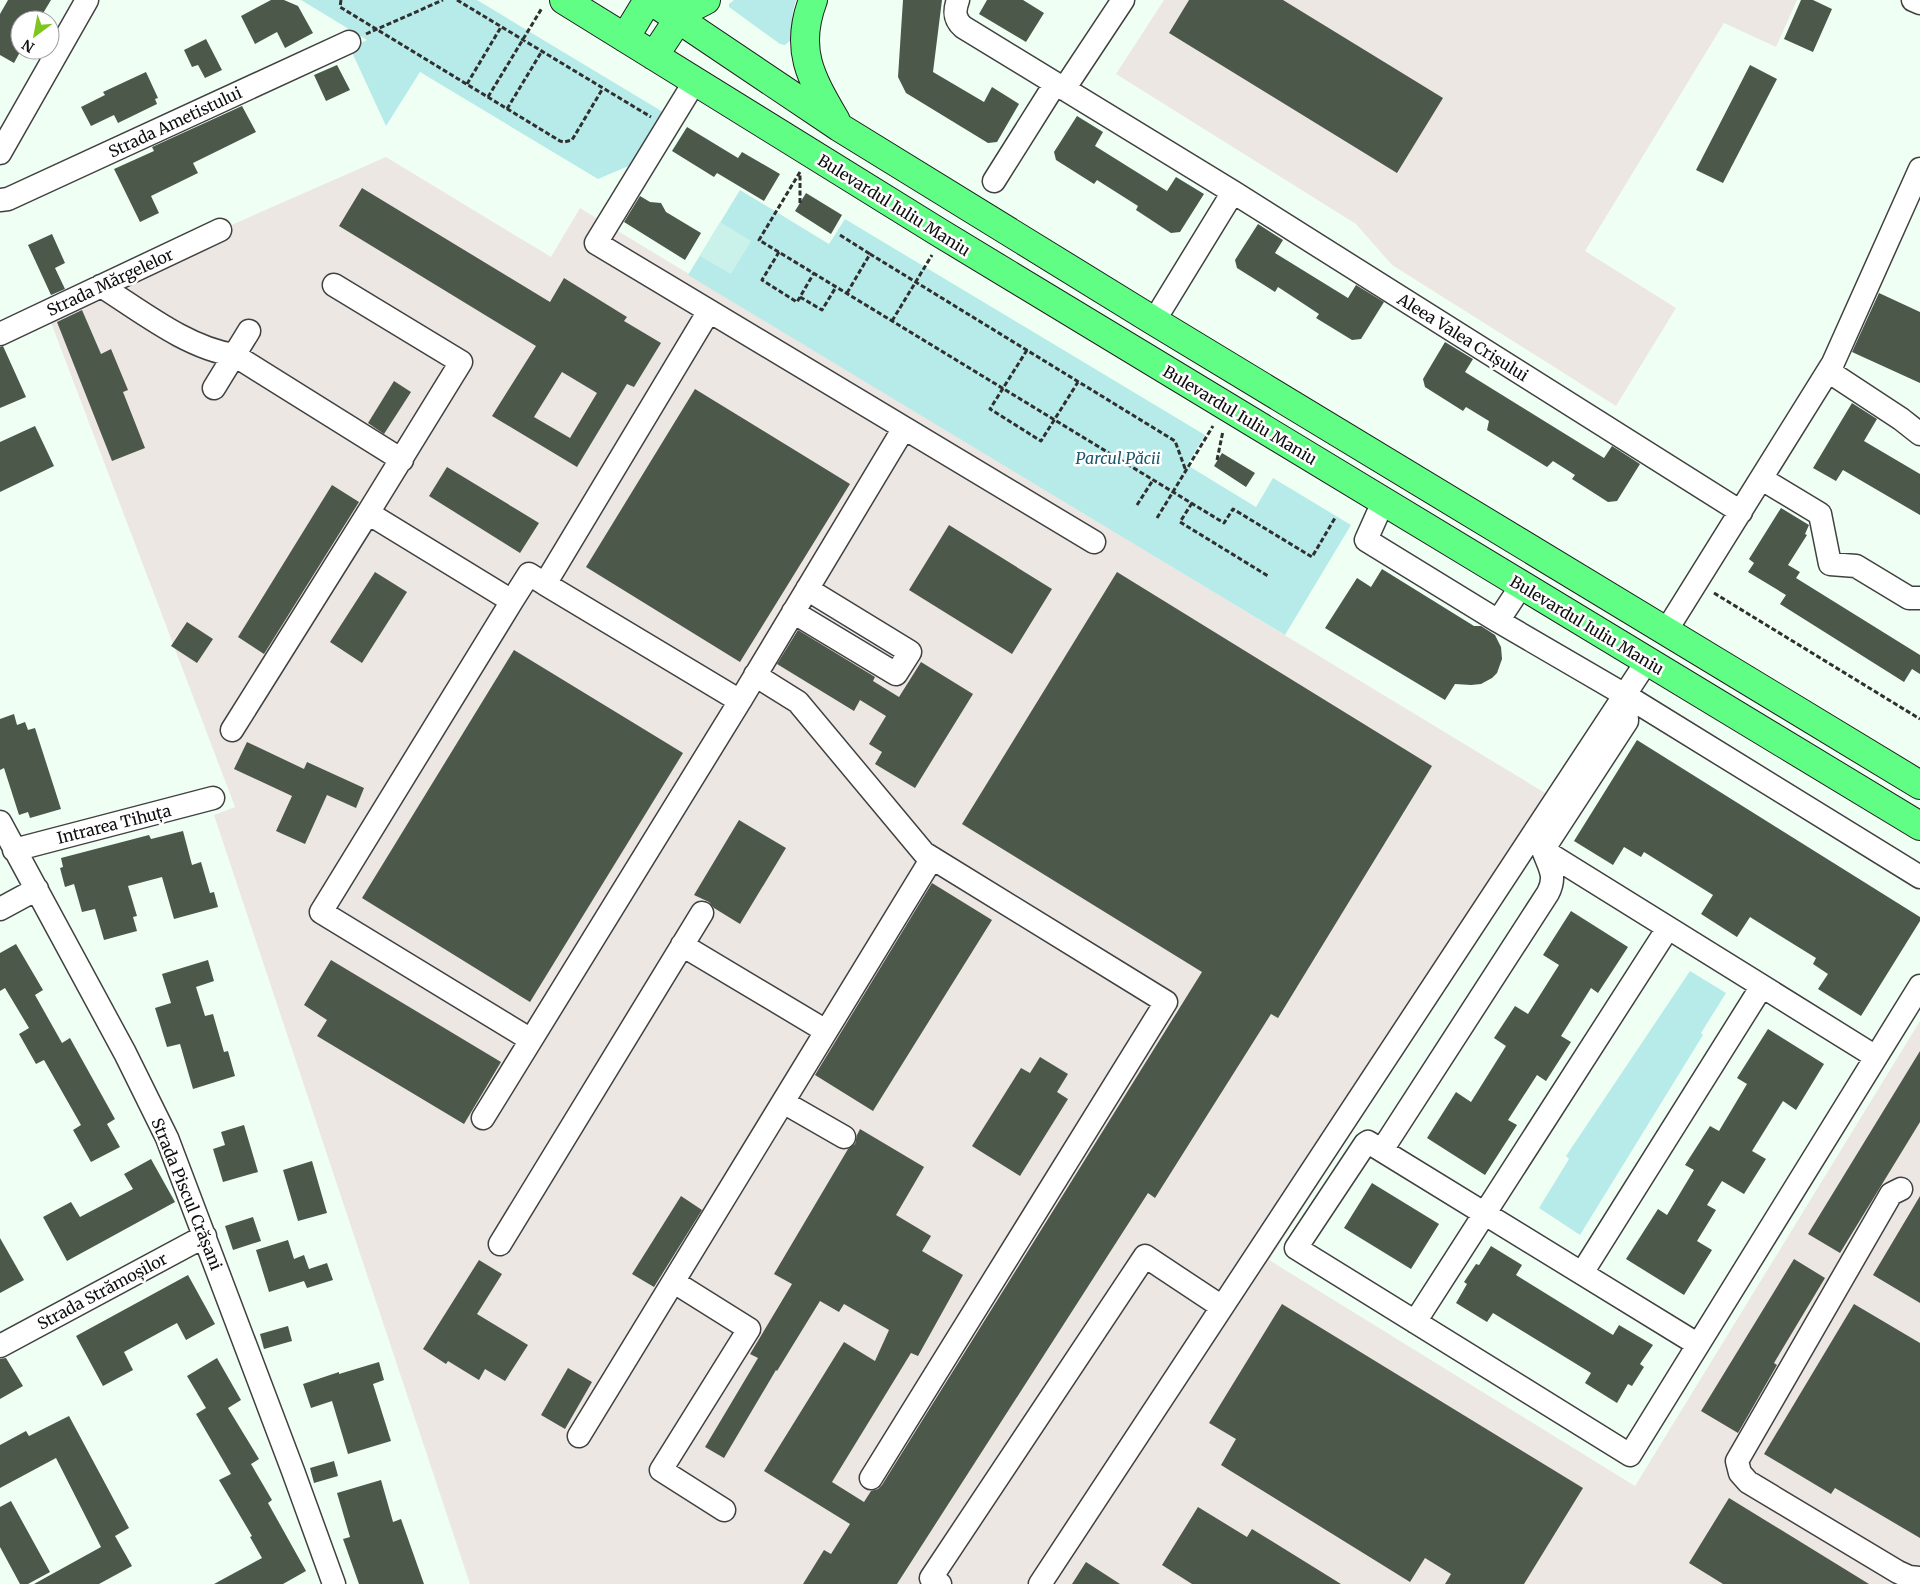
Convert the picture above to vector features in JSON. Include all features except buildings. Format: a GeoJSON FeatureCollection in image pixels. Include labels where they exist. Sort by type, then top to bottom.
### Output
{"type":"FeatureCollection","features":[{"type":"Feature","properties":{"kind":"main road","name":"Bulevardul Iuliu Maniu"},"geometry":{"type":"LineString","coordinates":[[564,0],[940,233],[1920,826]]}},
{"type":"Feature","properties":{"kind":"main road"},"geometry":{"type":"LineString","coordinates":[[625,38],[649,0],[839,127],[1154,321],[1920,785]]}},
{"type":"Feature","properties":{"kind":"main road"},"geometry":{"type":"LineString","coordinates":[[654,56],[683,12],[706,0]]}},
{"type":"Feature","properties":{"kind":"main road"},"geometry":{"type":"LineString","coordinates":[[813,0],[804,31],[804,49],[808,66],[818,91],[839,127]]}},
{"type":"Feature","properties":{"kind":"street"},"geometry":{"type":"LineString","coordinates":[[0,152],[87,0]]}},
{"type":"Feature","properties":{"kind":"street","name":"Aleea Valea Crișului"},"geometry":{"type":"LineString","coordinates":[[958,0],[955,13],[957,21],[963,27],[1232,192],[1742,512]]}},
{"type":"Feature","properties":{"kind":"street"},"geometry":{"type":"LineString","coordinates":[[994,181],[1123,0]]}},
{"type":"Feature","properties":{"kind":"street"},"geometry":{"type":"LineString","coordinates":[[1913,0],[1920,3]]}},
{"type":"Feature","properties":{"kind":"street","name":"Strada Ametistului"},"geometry":{"type":"LineString","coordinates":[[0,200],[8,199],[349,42]]}},
{"type":"Feature","properties":{"kind":"street"},"geometry":{"type":"LineString","coordinates":[[695,81],[596,243],[1094,542]]}},
{"type":"Feature","properties":{"kind":"street"},"geometry":{"type":"LineString","coordinates":[[1666,631],[1742,512],[1828,371],[1920,170]]}},
{"type":"Feature","properties":{"kind":"street"},"geometry":{"type":"LineString","coordinates":[[1154,321],[1232,192]]}},
{"type":"Feature","properties":{"kind":"street","name":"Strada Mărgelelor"},"geometry":{"type":"LineString","coordinates":[[0,334],[220,230]]}},
{"type":"Feature","properties":{"kind":"street"},"geometry":{"type":"LineString","coordinates":[[232,730],[402,460],[461,362],[334,285]]}},
{"type":"Feature","properties":{"kind":"street"},"geometry":{"type":"LineString","coordinates":[[101,286],[206,349],[234,355],[402,460]]}},
{"type":"Feature","properties":{"kind":"street"},"geometry":{"type":"LineString","coordinates":[[544,584],[709,311]]}},
{"type":"Feature","properties":{"kind":"street"},"geometry":{"type":"LineString","coordinates":[[214,388],[249,331]]}},
{"type":"Feature","properties":{"kind":"street"},"geometry":{"type":"LineString","coordinates":[[1828,371],[1901,419],[1920,434]]}},
{"type":"Feature","properties":{"kind":"street"},"geometry":{"type":"LineString","coordinates":[[483,1118],[740,701],[904,428]]}},
{"type":"Feature","properties":{"kind":"street"},"geometry":{"type":"LineString","coordinates":[[1762,478],[1820,514],[1830,564],[1856,566],[1909,598],[1920,598]]}},
{"type":"Feature","properties":{"kind":"street"},"geometry":{"type":"LineString","coordinates":[[1383,502],[1366,540],[1498,621],[1625,695],[1920,877]]}},
{"type":"Feature","properties":{"kind":"street"},"geometry":{"type":"LineString","coordinates":[[368,513],[512,601],[510,604]]}},
{"type":"Feature","properties":{"kind":"street"},"geometry":{"type":"LineString","coordinates":[[531,1040],[321,912],[510,604],[529,574],[740,701]]}},
{"type":"Feature","properties":{"kind":"street"},"geometry":{"type":"LineString","coordinates":[[1498,621],[1521,586]]}},
{"type":"Feature","properties":{"kind":"street"},"geometry":{"type":"LineString","coordinates":[[793,612],[896,674],[910,652],[807,589]]}},
{"type":"Feature","properties":{"kind":"street"},"geometry":{"type":"LineString","coordinates":[[1040,1584],[1647,662]]}},
{"type":"Feature","properties":{"kind":"street"},"geometry":{"type":"LineString","coordinates":[[755,675],[798,702],[924,853],[1166,1002],[871,1478]]}},
{"type":"Feature","properties":{"kind":"street"},"geometry":{"type":"LineString","coordinates":[[1543,850],[1627,721],[1625,695]]}},
{"type":"Feature","properties":{"kind":"street","name":"Intrarea Tihuța"},"geometry":{"type":"LineString","coordinates":[[14,850],[213,798]]}},
{"type":"Feature","properties":{"kind":"street","name":"Strada Piscul Crășani"},"geometry":{"type":"LineString","coordinates":[[0,822],[125,1053],[167,1138],[290,1462],[334,1584]]}},
{"type":"Feature","properties":{"kind":"street"},"geometry":{"type":"LineString","coordinates":[[1543,850],[1876,1057]]}},
{"type":"Feature","properties":{"kind":"street"},"geometry":{"type":"LineString","coordinates":[[1382,1150],[1548,893],[1553,876],[1543,850]]}},
{"type":"Feature","properties":{"kind":"street"},"geometry":{"type":"LineString","coordinates":[[579,1436],[932,858]]}},
{"type":"Feature","properties":{"kind":"street"},"geometry":{"type":"LineString","coordinates":[[0,909],[37,889]]}},
{"type":"Feature","properties":{"kind":"street"},"geometry":{"type":"LineString","coordinates":[[500,1244],[702,913]]}},
{"type":"Feature","properties":{"kind":"street"},"geometry":{"type":"LineString","coordinates":[[1415,1322],[1668,928]]}},
{"type":"Feature","properties":{"kind":"street"},"geometry":{"type":"LineString","coordinates":[[682,945],[826,1031]]}},
{"type":"Feature","properties":{"kind":"street"},"geometry":{"type":"LineString","coordinates":[[1582,1273],[1762,986]]}},
{"type":"Feature","properties":{"kind":"street"},"geometry":{"type":"LineString","coordinates":[[1697,1344],[1368,1142],[1296,1248],[1630,1455],[1920,986]]}},
{"type":"Feature","properties":{"kind":"street"},"geometry":{"type":"LineString","coordinates":[[783,1102],[844,1137]]}},
{"type":"Feature","properties":{"kind":"street"},"geometry":{"type":"LineString","coordinates":[[1901,1189],[1891,1194],[1737,1462],[1740,1473],[1748,1482],[1898,1572],[1909,1577],[1920,1578]]}},
{"type":"Feature","properties":{"kind":"street","name":"Strada Strămoșilor"},"geometry":{"type":"LineString","coordinates":[[0,1346],[205,1236]]}},
{"type":"Feature","properties":{"kind":"street"},"geometry":{"type":"LineString","coordinates":[[940,1584],[931,1578],[1145,1256],[1222,1307]]}},
{"type":"Feature","properties":{"kind":"street"},"geometry":{"type":"LineString","coordinates":[[674,1282],[749,1329],[661,1470],[724,1510]]}},
{"type":"Feature","properties":{"kind":"path"},"geometry":{"type":"LineString","coordinates":[[341,0],[340,7],[560,141],[572,140],[603,88]]}},
{"type":"Feature","properties":{"kind":"path"},"geometry":{"type":"LineString","coordinates":[[377,29],[444,0]]}},
{"type":"Feature","properties":{"kind":"path"},"geometry":{"type":"LineString","coordinates":[[457,0],[667,126]]}},
{"type":"Feature","properties":{"kind":"path"},"geometry":{"type":"LineString","coordinates":[[488,97],[546,0]]}},
{"type":"Feature","properties":{"kind":"path"},"geometry":{"type":"LineString","coordinates":[[467,84],[501,27]]}},
{"type":"Feature","properties":{"kind":"path"},"geometry":{"type":"LineString","coordinates":[[507,108],[542,51]]}},
{"type":"Feature","properties":{"kind":"path"},"geometry":{"type":"LineString","coordinates":[[800,172],[759,240],[1224,523],[1233,509],[1312,557],[1335,518]]}},
{"type":"Feature","properties":{"kind":"path"},"geometry":{"type":"LineString","coordinates":[[840,235],[1175,441],[1186,471]]}},
{"type":"Feature","properties":{"kind":"path"},"geometry":{"type":"LineString","coordinates":[[892,321],[935,250]]}},
{"type":"Feature","properties":{"kind":"path"},"geometry":{"type":"LineString","coordinates":[[779,252],[762,280],[797,302],[814,273]]}},
{"type":"Feature","properties":{"kind":"path"},"geometry":{"type":"LineString","coordinates":[[846,293],[870,254]]}},
{"type":"Feature","properties":{"kind":"path"},"geometry":{"type":"LineString","coordinates":[[800,297],[822,310],[836,287]]}},
{"type":"Feature","properties":{"kind":"path"},"geometry":{"type":"LineString","coordinates":[[1027,350],[990,409],[1034,437],[1041,441],[1078,382]]}},
{"type":"Feature","properties":{"kind":"path"},"geometry":{"type":"LineString","coordinates":[[1157,518],[1214,424]]}},
{"type":"Feature","properties":{"kind":"path"},"geometry":{"type":"LineString","coordinates":[[1137,505],[1153,480]]}},
{"type":"Feature","properties":{"kind":"path"},"geometry":{"type":"LineString","coordinates":[[1192,503],[1180,522],[1268,576]]}},
{"type":"Feature","properties":{"kind":"path"},"geometry":{"type":"LineString","coordinates":[[1697,583],[1920,719]]}},
{"type":"Feature","properties":{"kind":"shaded area"},"geometry":{"type":"Polygon","coordinates":[[[1164,0],[1797,0],[1776,47],[1724,23],[1585,251],[1676,308],[1616,406],[1392,265],[1356,224],[1116,74],[1164,0]]]}},
{"type":"Feature","properties":{"kind":"shaded area"},"geometry":{"type":"Polygon","coordinates":[[[386,157],[551,257],[580,208],[1565,805],[1269,1260],[1635,1486],[1920,1021],[1920,1584],[470,1584],[214,815],[235,807],[47,312],[220,230],[386,157]]]}},
{"type":"Feature","properties":{"kind":"shaded area"},"geometry":{"type":"Polygon","coordinates":[[[720,222],[751,241],[731,274],[700,256],[720,222]]]}},
{"type":"Feature","properties":{"kind":"green space"},"geometry":{"type":"Polygon","coordinates":[[[301,0],[477,0],[663,112],[631,165],[598,179],[420,72],[386,126],[350,48],[367,40],[301,0]]]}},
{"type":"Feature","properties":{"kind":"green space"},"geometry":{"type":"Polygon","coordinates":[[[734,0],[796,0],[793,11],[791,40],[785,45],[780,44],[729,7],[729,4],[734,0]]]}},
{"type":"Feature","properties":{"kind":"green space","name":"Parcul Păcii"},"geometry":{"type":"Polygon","coordinates":[[[740,190],[829,244],[845,219],[1205,435],[1187,465],[1256,507],[1273,478],[1351,525],[1285,635],[688,275],[740,190]]]}},
{"type":"Feature","properties":{"kind":"green space"},"geometry":{"type":"Polygon","coordinates":[[[1690,971],[1726,993],[1701,1033],[1703,1035],[1580,1235],[1539,1208],[1569,1159],[1566,1156],[1690,971]]]}}]}
